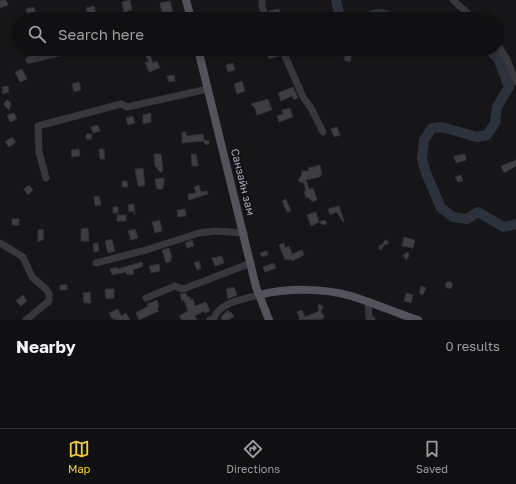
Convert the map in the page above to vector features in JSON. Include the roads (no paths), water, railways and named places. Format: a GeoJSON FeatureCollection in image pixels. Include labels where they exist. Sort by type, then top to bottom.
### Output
{"type":"FeatureCollection","features":[{"type":"Feature","properties":{"kind":"main road"},"geometry":{"type":"LineString","coordinates":[[186,0],[189,12]]}},
{"type":"Feature","properties":{"kind":"main road","name":"Санзайн зам"},"geometry":{"type":"LineString","coordinates":[[200,56],[256,287],[268,320]]}},
{"type":"Feature","properties":{"kind":"main road"},"geometry":{"type":"LineString","coordinates":[[259,295],[314,290],[339,293],[418,320]]}},
{"type":"Feature","properties":{"kind":"street"},"geometry":{"type":"LineString","coordinates":[[190,0],[190,12]]}},
{"type":"Feature","properties":{"kind":"street"},"geometry":{"type":"LineString","coordinates":[[262,0],[264,12]]}},
{"type":"Feature","properties":{"kind":"street"},"geometry":{"type":"LineString","coordinates":[[455,1],[467,12]]}},
{"type":"Feature","properties":{"kind":"street"},"geometry":{"type":"LineString","coordinates":[[504,54],[516,82]]}},
{"type":"Feature","properties":{"kind":"street"},"geometry":{"type":"LineString","coordinates":[[29,60],[46,56]]}},
{"type":"Feature","properties":{"kind":"street"},"geometry":{"type":"LineString","coordinates":[[285,56],[303,97],[311,108],[323,132]]}},
{"type":"Feature","properties":{"kind":"street"},"geometry":{"type":"LineString","coordinates":[[46,178],[39,152],[38,126],[121,104],[127,107],[208,88]]}},
{"type":"Feature","properties":{"kind":"street"},"geometry":{"type":"LineString","coordinates":[[96,264],[199,233],[215,231],[244,233]]}},
{"type":"Feature","properties":{"kind":"street"},"geometry":{"type":"LineString","coordinates":[[0,243],[24,257],[32,277],[46,289],[49,294],[50,298],[48,302],[26,320]]}},
{"type":"Feature","properties":{"kind":"street"},"geometry":{"type":"LineString","coordinates":[[146,298],[175,286],[182,289],[186,288],[251,262]]}},
{"type":"Feature","properties":{"kind":"street"},"geometry":{"type":"LineString","coordinates":[[210,320],[214,318],[216,313],[221,308],[239,300],[259,295]]}},
{"type":"Feature","properties":{"kind":"street"},"geometry":{"type":"LineString","coordinates":[[368,302],[369,318],[372,320]]}},
{"type":"Feature","properties":{"kind":"waterway"},"geometry":{"type":"LineString","coordinates":[[336,0],[339,12]]}},
{"type":"Feature","properties":{"kind":"waterway"},"geometry":{"type":"LineString","coordinates":[[496,56],[498,58],[509,87],[497,107],[495,123],[487,135],[477,137],[442,127],[432,128],[424,140],[422,159],[426,173],[441,208],[453,217],[467,219],[478,212],[504,227],[516,224]]}}]}
